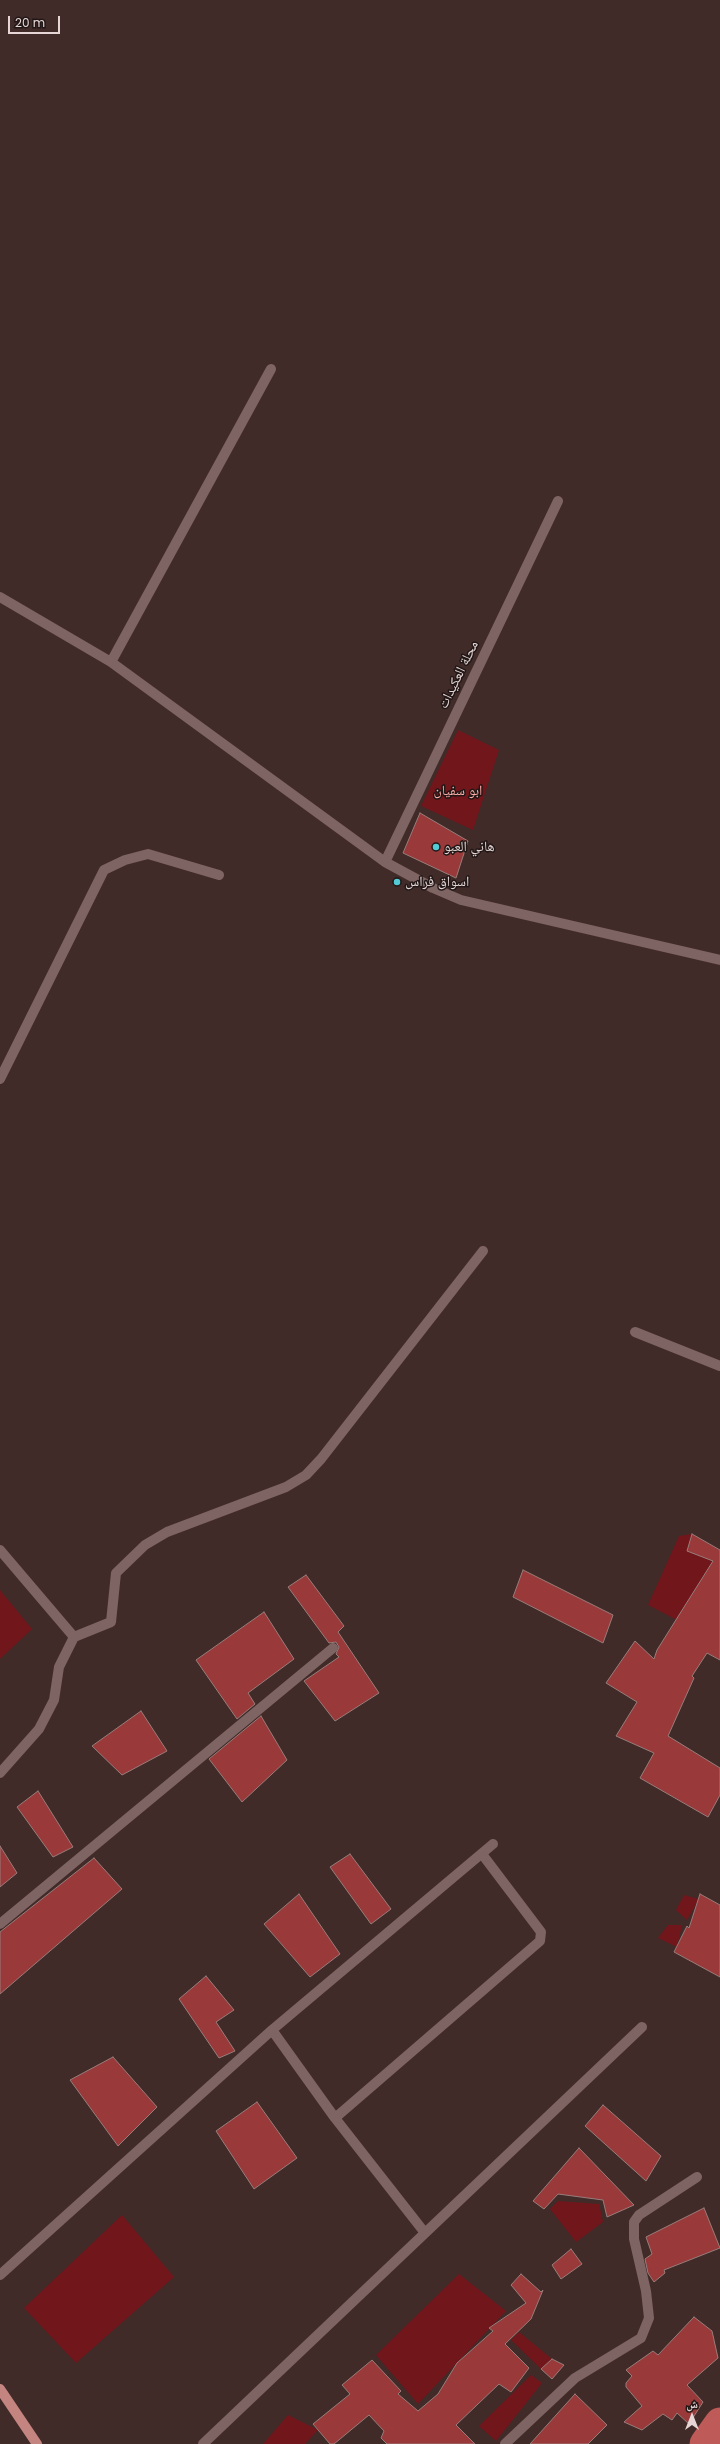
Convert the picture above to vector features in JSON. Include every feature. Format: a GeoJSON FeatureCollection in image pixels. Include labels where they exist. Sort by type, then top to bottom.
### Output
{"type":"FeatureCollection","features":[{"type":"Feature","properties":{"kind":"main road"},"geometry":{"type":"LineString","coordinates":[[0,2389],[38,2444]]}},
{"type":"Feature","properties":{"kind":"street"},"geometry":{"type":"LineString","coordinates":[[111,662],[271,370]]}},
{"type":"Feature","properties":{"kind":"street","name":"محلة العكيدات"},"geometry":{"type":"LineString","coordinates":[[385,862],[558,501]]}},
{"type":"Feature","properties":{"kind":"street"},"geometry":{"type":"LineString","coordinates":[[0,597],[111,662],[385,862],[433,888],[461,900],[720,960]]}},
{"type":"Feature","properties":{"kind":"street"},"geometry":{"type":"LineString","coordinates":[[0,1079],[104,870],[125,860],[148,854],[219,875]]}},
{"type":"Feature","properties":{"kind":"street"},"geometry":{"type":"LineString","coordinates":[[0,1774],[39,1729],[54,1700],[58,1667],[74,1637],[111,1622],[116,1573],[145,1545],[167,1532],[286,1487],[314,1468],[483,1251]]}},
{"type":"Feature","properties":{"kind":"street"},"geometry":{"type":"LineString","coordinates":[[635,1332],[720,1366]]}},
{"type":"Feature","properties":{"kind":"street"},"geometry":{"type":"LineString","coordinates":[[0,1550],[74,1637]]}},
{"type":"Feature","properties":{"kind":"street"},"geometry":{"type":"LineString","coordinates":[[0,1924],[333,1648]]}},
{"type":"Feature","properties":{"kind":"street"},"geometry":{"type":"LineString","coordinates":[[0,2275],[272,2030],[493,1844]]}},
{"type":"Feature","properties":{"kind":"street"},"geometry":{"type":"LineString","coordinates":[[335,2118],[540,1941],[541,1932],[482,1854]]}},
{"type":"Feature","properties":{"kind":"street"},"geometry":{"type":"LineString","coordinates":[[203,2444],[642,2027]]}},
{"type":"Feature","properties":{"kind":"street"},"geometry":{"type":"LineString","coordinates":[[272,2030],[335,2118],[425,2233]]}},
{"type":"Feature","properties":{"kind":"street"},"geometry":{"type":"LineString","coordinates":[[506,2444],[576,2378],[641,2338],[649,2318],[646,2291],[634,2239],[634,2222],[639,2215],[697,2177]]}},
{"type":"Feature","properties":{"kind":"green space","name":"ابو سفيان"},"geometry":{"type":"Polygon","coordinates":[[[458,730],[499,750],[473,830],[421,806],[458,730]]]}},
{"type":"Feature","properties":{"kind":"green space"},"geometry":{"type":"Polygon","coordinates":[[[692,1534],[687,1551],[713,1561],[700,1581],[720,1591],[677,1620],[648,1605],[679,1536],[692,1534]]]}},
{"type":"Feature","properties":{"kind":"green space"},"geometry":{"type":"Polygon","coordinates":[[[0,1590],[32,1629],[0,1659],[0,1590]]]}},
{"type":"Feature","properties":{"kind":"green space"},"geometry":{"type":"Polygon","coordinates":[[[684,1895],[699,1899],[687,1920],[676,1910],[684,1895]]]}},
{"type":"Feature","properties":{"kind":"green space"},"geometry":{"type":"Polygon","coordinates":[[[668,1925],[682,1925],[677,1947],[658,1938],[668,1925]]]}},
{"type":"Feature","properties":{"kind":"green space"},"geometry":{"type":"Polygon","coordinates":[[[558,2201],[599,2204],[603,2222],[576,2242],[550,2209],[558,2201]]]}},
{"type":"Feature","properties":{"kind":"green space"},"geometry":{"type":"Polygon","coordinates":[[[122,2215],[174,2277],[76,2363],[24,2308],[122,2215]]]}},
{"type":"Feature","properties":{"kind":"green space"},"geometry":{"type":"Polygon","coordinates":[[[459,2274],[506,2311],[418,2404],[376,2355],[459,2274]]]}},
{"type":"Feature","properties":{"kind":"green space"},"geometry":{"type":"Polygon","coordinates":[[[519,2332],[552,2359],[541,2369],[511,2340],[519,2332]]]}},
{"type":"Feature","properties":{"kind":"green space"},"geometry":{"type":"Polygon","coordinates":[[[531,2375],[542,2383],[496,2441],[479,2426],[531,2375]]]}},
{"type":"Feature","properties":{"kind":"green space"},"geometry":{"type":"Polygon","coordinates":[[[288,2415],[318,2430],[305,2444],[263,2444],[288,2415]]]}},
{"type":"Feature","properties":{"kind":"building","name":"هاني العبو"},"geometry":{"type":"Polygon","coordinates":[[[420,813],[468,841],[456,878],[403,853],[420,813]]]}},
{"type":"Feature","properties":{"kind":"building"},"geometry":{"type":"Polygon","coordinates":[[[692,1534],[720,1550],[720,1660],[707,1653],[692,1676],[694,1678],[668,1736],[720,1768],[720,1795],[708,1817],[640,1778],[654,1753],[616,1736],[637,1702],[606,1683],[635,1641],[654,1659],[657,1650],[713,1561],[687,1551],[692,1534]]]}},
{"type":"Feature","properties":{"kind":"building"},"geometry":{"type":"Polygon","coordinates":[[[523,1570],[613,1615],[603,1643],[513,1597],[523,1570]]]}},
{"type":"Feature","properties":{"kind":"building"},"geometry":{"type":"Polygon","coordinates":[[[306,1575],[344,1626],[338,1632],[379,1693],[335,1721],[304,1681],[339,1657],[336,1654],[339,1647],[336,1642],[329,1643],[288,1587],[306,1575]]]}},
{"type":"Feature","properties":{"kind":"building"},"geometry":{"type":"Polygon","coordinates":[[[264,1612],[294,1659],[248,1693],[255,1704],[237,1719],[196,1660],[264,1612]]]}},
{"type":"Feature","properties":{"kind":"building"},"geometry":{"type":"Polygon","coordinates":[[[141,1711],[167,1751],[122,1775],[92,1746],[141,1711]]]}},
{"type":"Feature","properties":{"kind":"building"},"geometry":{"type":"Polygon","coordinates":[[[261,1716],[287,1760],[242,1802],[209,1759],[261,1716]]]}},
{"type":"Feature","properties":{"kind":"building"},"geometry":{"type":"Polygon","coordinates":[[[38,1791],[73,1847],[53,1857],[17,1807],[38,1791]]]}},
{"type":"Feature","properties":{"kind":"building"},"geometry":{"type":"Polygon","coordinates":[[[0,1846],[17,1873],[0,1887],[0,1846]]]}},
{"type":"Feature","properties":{"kind":"building"},"geometry":{"type":"Polygon","coordinates":[[[350,1854],[391,1909],[371,1924],[330,1867],[350,1854]]]}},
{"type":"Feature","properties":{"kind":"building"},"geometry":{"type":"Polygon","coordinates":[[[94,1858],[122,1889],[0,1994],[0,1932],[94,1858]]]}},
{"type":"Feature","properties":{"kind":"building"},"geometry":{"type":"Polygon","coordinates":[[[299,1894],[340,1954],[310,1977],[264,1924],[299,1894]]]}},
{"type":"Feature","properties":{"kind":"building"},"geometry":{"type":"Polygon","coordinates":[[[700,1894],[720,1905],[720,1977],[674,1952],[687,1926],[689,1928],[700,1894]]]}},
{"type":"Feature","properties":{"kind":"building"},"geometry":{"type":"Polygon","coordinates":[[[206,1976],[234,2010],[216,2022],[235,2051],[219,2058],[179,1999],[206,1976]]]}},
{"type":"Feature","properties":{"kind":"building"},"geometry":{"type":"Polygon","coordinates":[[[113,2057],[157,2107],[118,2146],[70,2080],[113,2057]]]}},
{"type":"Feature","properties":{"kind":"building"},"geometry":{"type":"Polygon","coordinates":[[[257,2102],[297,2158],[254,2189],[216,2131],[257,2102]]]}},
{"type":"Feature","properties":{"kind":"building"},"geometry":{"type":"Polygon","coordinates":[[[603,2105],[661,2156],[646,2181],[585,2126],[603,2105]]]}},
{"type":"Feature","properties":{"kind":"building"},"geometry":{"type":"Polygon","coordinates":[[[579,2148],[634,2205],[607,2217],[603,2200],[558,2194],[544,2209],[533,2201],[579,2148]]]}},
{"type":"Feature","properties":{"kind":"building"},"geometry":{"type":"Polygon","coordinates":[[[704,2208],[720,2248],[664,2270],[665,2273],[654,2282],[648,2273],[645,2259],[652,2254],[646,2237],[704,2208]]]}},
{"type":"Feature","properties":{"kind":"building"},"geometry":{"type":"Polygon","coordinates":[[[571,2249],[582,2264],[561,2279],[552,2265],[571,2249]]]}},
{"type":"Feature","properties":{"kind":"building"},"geometry":{"type":"Polygon","coordinates":[[[521,2274],[541,2292],[543,2290],[531,2319],[505,2344],[529,2368],[511,2392],[499,2384],[456,2425],[475,2444],[387,2444],[381,2438],[384,2431],[369,2415],[334,2444],[330,2444],[313,2424],[350,2394],[342,2385],[372,2360],[401,2391],[398,2394],[418,2411],[438,2394],[457,2363],[493,2331],[489,2328],[526,2303],[511,2285],[521,2274]]]}},
{"type":"Feature","properties":{"kind":"building"},"geometry":{"type":"Polygon","coordinates":[[[694,2317],[712,2331],[718,2358],[687,2385],[703,2402],[689,2424],[677,2413],[672,2420],[663,2414],[642,2430],[624,2422],[642,2406],[626,2387],[626,2383],[632,2376],[626,2370],[653,2351],[658,2355],[694,2317]]]}},
{"type":"Feature","properties":{"kind":"building"},"geometry":{"type":"Polygon","coordinates":[[[552,2359],[564,2365],[552,2379],[541,2369],[552,2359]]]}},
{"type":"Feature","properties":{"kind":"building"},"geometry":{"type":"Polygon","coordinates":[[[575,2394],[607,2425],[588,2444],[530,2444],[575,2394]]]}},
{"type":"Feature","properties":{"kind":"waterway"},"geometry":{"type":"LineString","coordinates":[[705,2444],[720,2423]]}},
{"type":"Feature","properties":{"kind":"place","name":"هاني العبو"},"geometry":{"type":"Point","coordinates":[436,847]}},
{"type":"Feature","properties":{"kind":"place","name":"اسواق فراس"},"geometry":{"type":"Point","coordinates":[397,882]}}]}
